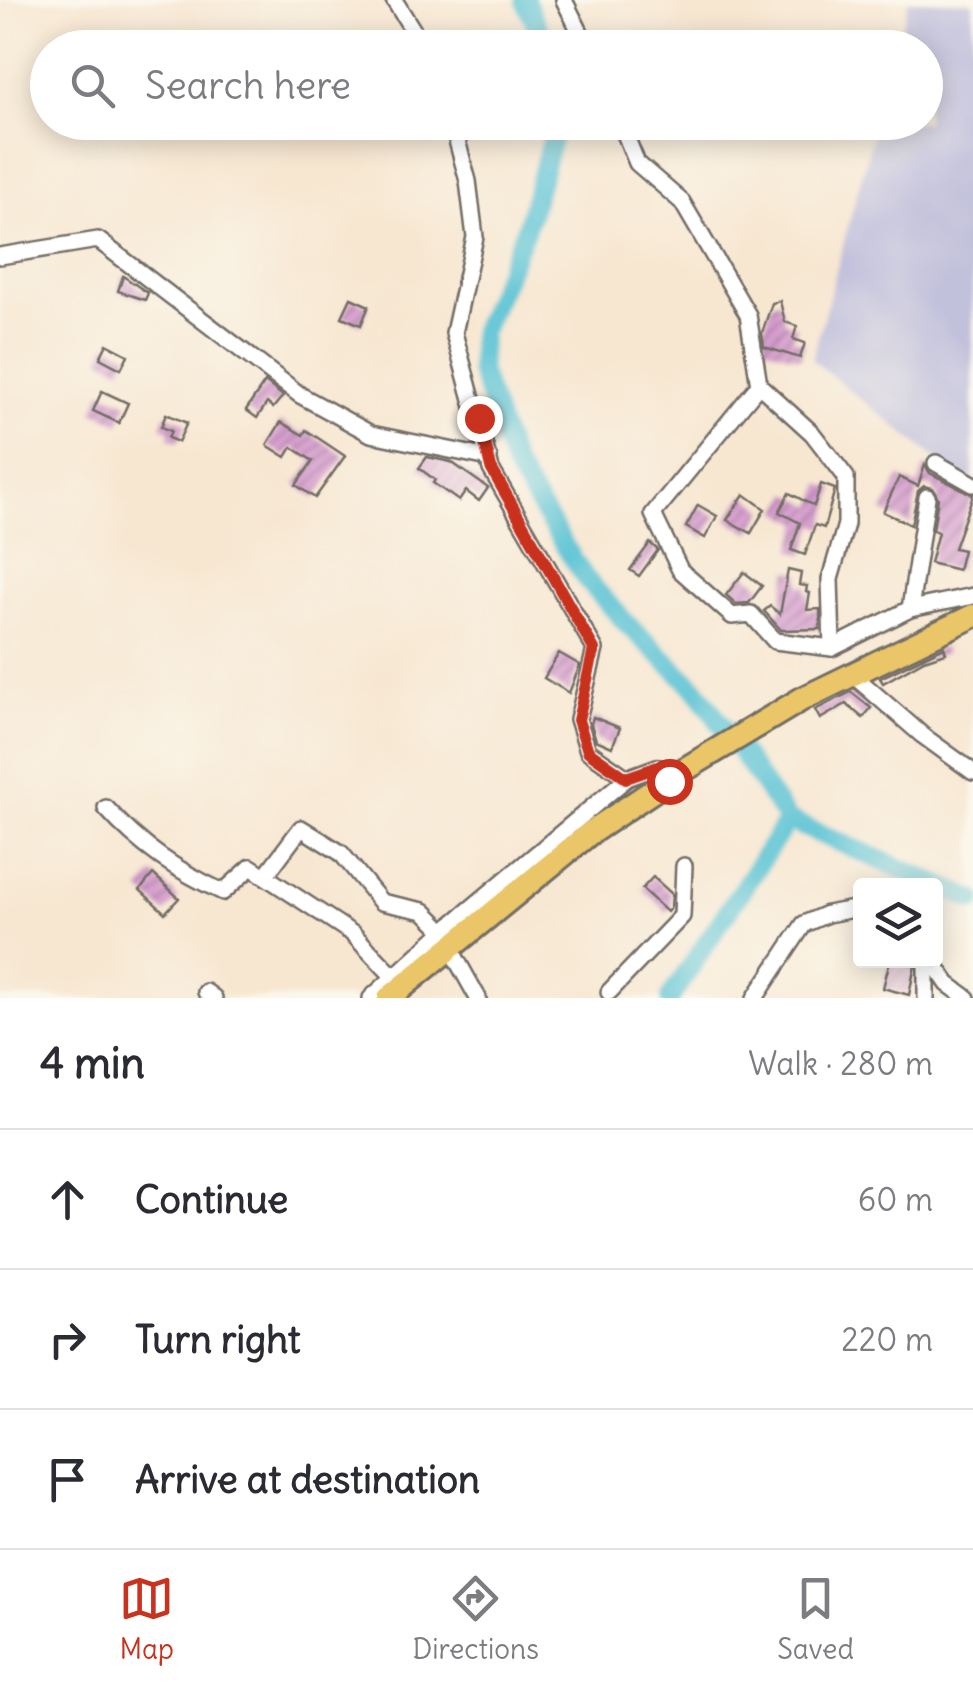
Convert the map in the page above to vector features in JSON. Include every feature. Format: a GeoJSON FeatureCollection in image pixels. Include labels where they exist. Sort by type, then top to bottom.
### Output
{"type":"FeatureCollection","features":[{"type":"Feature","properties":{"kind":"highway"},"geometry":{"type":"LineString","coordinates":[[391,987],[447,939],[590,833],[678,775],[802,699],[973,616]]}},
{"type":"Feature","properties":{"kind":"street"},"geometry":{"type":"LineString","coordinates":[[394,0],[413,30]]}},
{"type":"Feature","properties":{"kind":"street"},"geometry":{"type":"LineString","coordinates":[[564,0],[579,30]]}},
{"type":"Feature","properties":{"kind":"street"},"geometry":{"type":"LineString","coordinates":[[457,140],[468,181],[475,237],[454,334],[491,468],[594,649],[578,720],[588,751],[626,778]]}},
{"type":"Feature","properties":{"kind":"street"},"geometry":{"type":"LineString","coordinates":[[627,140],[637,164],[682,202],[748,316],[758,385],[812,433],[846,476],[846,524],[830,579],[832,648]]}},
{"type":"Feature","properties":{"kind":"street"},"geometry":{"type":"LineString","coordinates":[[0,256],[98,240],[300,395],[372,434],[489,458]]}},
{"type":"Feature","properties":{"kind":"street"},"geometry":{"type":"LineString","coordinates":[[758,385],[653,514],[680,570],[732,616],[751,614],[775,641],[832,648],[910,609],[973,596]]}},
{"type":"Feature","properties":{"kind":"street"},"geometry":{"type":"LineString","coordinates":[[936,463],[973,484]]}},
{"type":"Feature","properties":{"kind":"street"},"geometry":{"type":"LineString","coordinates":[[910,609],[928,497]]}},
{"type":"Feature","properties":{"kind":"street"},"geometry":{"type":"LineString","coordinates":[[854,676],[922,735],[973,772]]}},
{"type":"Feature","properties":{"kind":"street"},"geometry":{"type":"LineString","coordinates":[[447,939],[626,778],[658,767],[678,775]]}},
{"type":"Feature","properties":{"kind":"street"},"geometry":{"type":"LineString","coordinates":[[106,808],[132,838],[223,892],[251,867],[353,934],[391,987],[371,998]]}},
{"type":"Feature","properties":{"kind":"street"},"geometry":{"type":"LineString","coordinates":[[265,876],[301,828],[341,853],[380,902],[424,911],[447,939],[478,998]]}},
{"type":"Feature","properties":{"kind":"street"},"geometry":{"type":"LineString","coordinates":[[608,996],[682,916],[684,866]]}},
{"type":"Feature","properties":{"kind":"street"},"geometry":{"type":"LineString","coordinates":[[755,998],[804,924],[853,909]]}},
{"type":"Feature","properties":{"kind":"street"},"geometry":{"type":"LineString","coordinates":[[926,998],[928,968]]}},
{"type":"Feature","properties":{"kind":"street"},"geometry":{"type":"LineString","coordinates":[[935,968],[967,998]]}},
{"type":"Feature","properties":{"kind":"shaded area"},"geometry":{"type":"Polygon","coordinates":[[[909,0],[973,2],[973,488],[812,360],[871,140],[943,140],[943,30],[901,30],[909,0]]]}},
{"type":"Feature","properties":{"kind":"building"},"geometry":{"type":"Polygon","coordinates":[[[123,276],[148,293],[145,300],[118,291],[123,276]]]}},
{"type":"Feature","properties":{"kind":"building"},"geometry":{"type":"Polygon","coordinates":[[[351,298],[369,306],[361,325],[342,317],[351,298]]]}},
{"type":"Feature","properties":{"kind":"building"},"geometry":{"type":"Polygon","coordinates":[[[780,301],[785,322],[797,326],[793,339],[805,343],[800,358],[764,347],[762,333],[772,303],[780,301]]]}},
{"type":"Feature","properties":{"kind":"building"},"geometry":{"type":"Polygon","coordinates":[[[107,344],[128,355],[121,369],[100,358],[107,344]]]}},
{"type":"Feature","properties":{"kind":"building"},"geometry":{"type":"Polygon","coordinates":[[[265,382],[283,396],[273,408],[267,403],[257,418],[246,410],[265,382]]]}},
{"type":"Feature","properties":{"kind":"building"},"geometry":{"type":"Polygon","coordinates":[[[102,391],[128,403],[119,423],[93,411],[102,391]]]}},
{"type":"Feature","properties":{"kind":"building"},"geometry":{"type":"Polygon","coordinates":[[[166,414],[187,423],[178,442],[168,438],[171,431],[161,427],[166,414]]]}},
{"type":"Feature","properties":{"kind":"building"},"geometry":{"type":"Polygon","coordinates":[[[281,422],[303,435],[306,430],[345,456],[315,498],[296,485],[313,461],[292,447],[286,457],[267,445],[281,422]]]}},
{"type":"Feature","properties":{"kind":"building"},"geometry":{"type":"Polygon","coordinates":[[[427,457],[451,462],[488,488],[479,501],[466,491],[459,501],[419,468],[427,457]]]}},
{"type":"Feature","properties":{"kind":"building"},"geometry":{"type":"Polygon","coordinates":[[[925,465],[930,473],[973,495],[954,548],[963,550],[958,570],[930,563],[938,532],[933,530],[938,498],[933,488],[924,486],[918,491],[911,525],[883,512],[899,477],[918,486],[925,465]]]}},
{"type":"Feature","properties":{"kind":"building"},"geometry":{"type":"Polygon","coordinates":[[[821,484],[835,489],[824,528],[815,525],[805,555],[791,550],[800,523],[779,512],[789,493],[814,506],[821,484]]]}},
{"type":"Feature","properties":{"kind":"building"},"geometry":{"type":"Polygon","coordinates":[[[744,494],[765,509],[751,533],[727,520],[744,494]]]}},
{"type":"Feature","properties":{"kind":"building"},"geometry":{"type":"Polygon","coordinates":[[[698,505],[717,516],[705,538],[686,527],[698,505]]]}},
{"type":"Feature","properties":{"kind":"building"},"geometry":{"type":"Polygon","coordinates":[[[650,543],[658,550],[639,576],[630,570],[650,543]]]}},
{"type":"Feature","properties":{"kind":"building"},"geometry":{"type":"Polygon","coordinates":[[[788,570],[801,573],[799,585],[807,586],[806,592],[810,593],[807,610],[820,609],[820,629],[781,630],[764,611],[770,606],[780,614],[788,570]]]}},
{"type":"Feature","properties":{"kind":"building"},"geometry":{"type":"Polygon","coordinates":[[[744,572],[762,586],[749,603],[736,604],[726,595],[744,572]]]}},
{"type":"Feature","properties":{"kind":"building"},"geometry":{"type":"Polygon","coordinates":[[[944,647],[946,653],[924,660],[883,683],[880,678],[944,647]]]}},
{"type":"Feature","properties":{"kind":"building"},"geometry":{"type":"Polygon","coordinates":[[[559,653],[580,665],[569,693],[544,678],[559,653]]]}},
{"type":"Feature","properties":{"kind":"building"},"geometry":{"type":"Polygon","coordinates":[[[851,692],[871,708],[863,718],[846,704],[820,719],[815,710],[851,692]]]}},
{"type":"Feature","properties":{"kind":"building"},"geometry":{"type":"Polygon","coordinates":[[[593,717],[620,728],[612,747],[596,740],[593,717]]]}},
{"type":"Feature","properties":{"kind":"building"},"geometry":{"type":"Polygon","coordinates":[[[153,874],[179,898],[165,913],[140,890],[153,874]]]}},
{"type":"Feature","properties":{"kind":"building"},"geometry":{"type":"Polygon","coordinates":[[[653,877],[672,894],[667,912],[642,889],[653,877]]]}},
{"type":"Feature","properties":{"kind":"building"},"geometry":{"type":"Polygon","coordinates":[[[888,968],[914,968],[909,995],[883,988],[888,968]]]}},
{"type":"Feature","properties":{"kind":"waterway"},"geometry":{"type":"LineString","coordinates":[[525,0],[539,30]]}},
{"type":"Feature","properties":{"kind":"waterway"},"geometry":{"type":"LineString","coordinates":[[552,140],[526,228],[481,333],[480,371],[514,466],[585,578],[697,690],[788,820]]}},
{"type":"Feature","properties":{"kind":"waterway"},"geometry":{"type":"LineString","coordinates":[[788,820],[973,900]]}},
{"type":"Feature","properties":{"kind":"waterway"},"geometry":{"type":"LineString","coordinates":[[670,998],[788,820]]}},
{"type":"Feature","properties":{"kind":"route"},"geometry":{"type":"LineString","coordinates":[[479,418],[491,468],[594,649],[578,720],[588,751],[626,778],[658,767],[669,781]]}}]}
